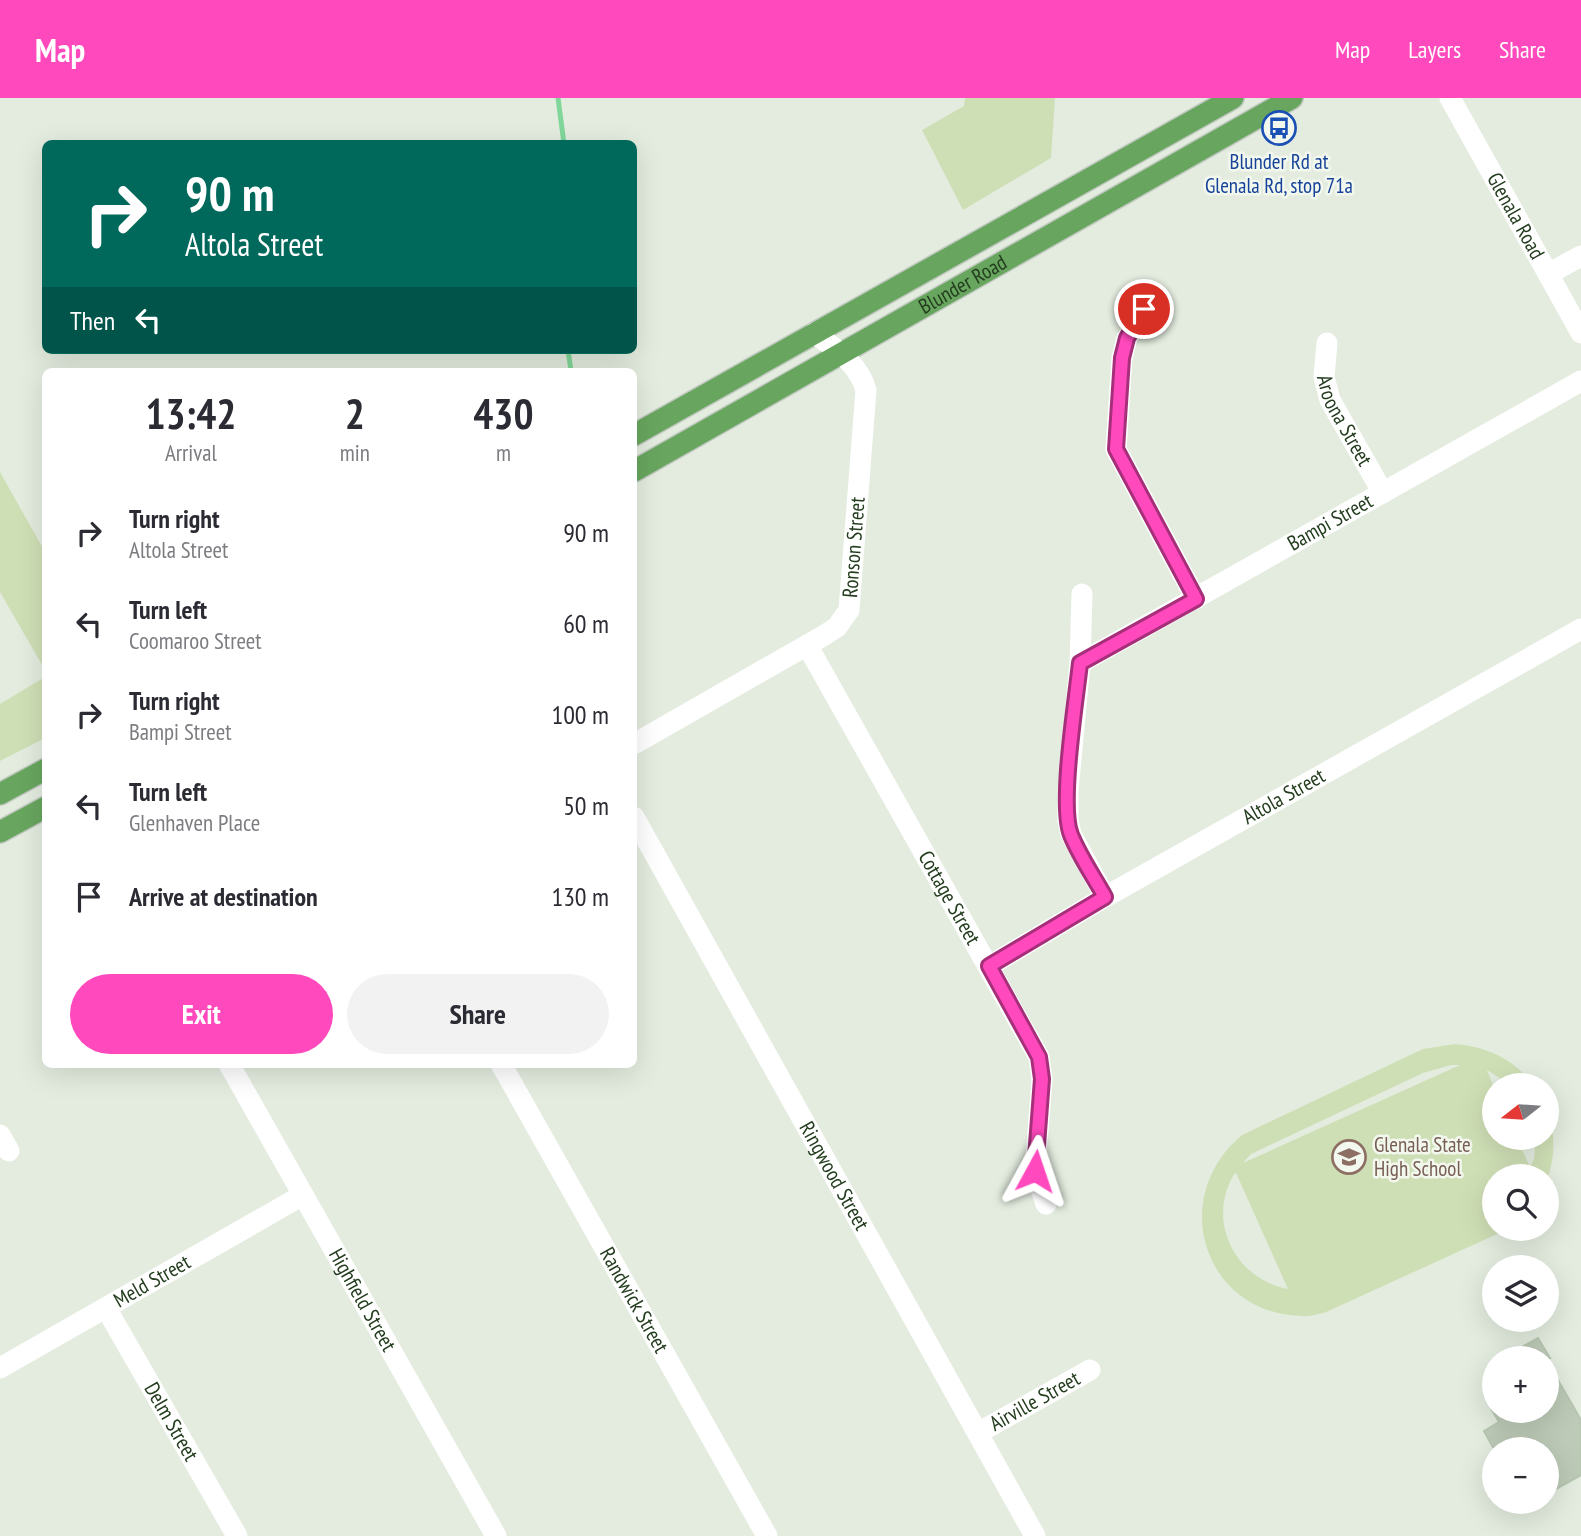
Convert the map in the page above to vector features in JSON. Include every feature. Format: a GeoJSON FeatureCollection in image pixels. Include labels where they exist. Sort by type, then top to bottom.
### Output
{"type":"FeatureCollection","features":[{"type":"Feature","properties":{"kind":"main road","name":"Blunder Road"},"geometry":{"type":"LineString","coordinates":[[637,433],[1233,98]]}},
{"type":"Feature","properties":{"kind":"main road","name":"Blunder Road"},"geometry":{"type":"LineString","coordinates":[[637,469],[1292,98]]}},
{"type":"Feature","properties":{"kind":"main road"},"geometry":{"type":"LineString","coordinates":[[0,793],[42,771]]}},
{"type":"Feature","properties":{"kind":"main road"},"geometry":{"type":"LineString","coordinates":[[0,832],[42,809]]}},
{"type":"Feature","properties":{"kind":"street","name":"Glenala Road"},"geometry":{"type":"LineString","coordinates":[[1450,98],[1581,333]]}},
{"type":"Feature","properties":{"kind":"street"},"geometry":{"type":"LineString","coordinates":[[1548,274],[1581,256]]}},
{"type":"Feature","properties":{"kind":"street"},"geometry":{"type":"LineString","coordinates":[[1144,309],[1127,338],[1122,358],[1116,449],[1196,599]]}},
{"type":"Feature","properties":{"kind":"street","name":"Ronson Street"},"geometry":{"type":"LineString","coordinates":[[637,742],[807,645],[837,626],[849,610],[866,390],[863,380],[841,353],[814,332]]}},
{"type":"Feature","properties":{"kind":"street","name":"Aroona Street"},"geometry":{"type":"LineString","coordinates":[[1326,343],[1325,377],[1330,400],[1383,493]]}},
{"type":"Feature","properties":{"kind":"street","name":"Bampi Street"},"geometry":{"type":"LineString","coordinates":[[1080,663],[1581,381]]}},
{"type":"Feature","properties":{"kind":"street"},"geometry":{"type":"LineString","coordinates":[[1082,594],[1080,663],[1068,791],[1068,820],[1071,834],[1105,897]]}},
{"type":"Feature","properties":{"kind":"street","name":"Altola Street"},"geometry":{"type":"LineString","coordinates":[[989,966],[1105,897],[1581,629]]}},
{"type":"Feature","properties":{"kind":"street","name":"Cottage Street"},"geometry":{"type":"LineString","coordinates":[[807,645],[1039,1057],[1042,1079],[1035,1171],[1046,1204]]}},
{"type":"Feature","properties":{"kind":"street","name":"Ringwood Street"},"geometry":{"type":"LineString","coordinates":[[637,822],[1035,1536]]}},
{"type":"Feature","properties":{"kind":"street","name":"Highfield Street"},"geometry":{"type":"LineString","coordinates":[[231,1068],[496,1536]]}},
{"type":"Feature","properties":{"kind":"street","name":"Randwick Street"},"geometry":{"type":"LineString","coordinates":[[503,1068],[767,1536]]}},
{"type":"Feature","properties":{"kind":"street","name":"Meld Street"},"geometry":{"type":"LineString","coordinates":[[0,1368],[303,1195]]}},
{"type":"Feature","properties":{"kind":"street","name":"Delm Street"},"geometry":{"type":"LineString","coordinates":[[106,1308],[237,1536]]}},
{"type":"Feature","properties":{"kind":"street","name":"Airville Street"},"geometry":{"type":"LineString","coordinates":[[978,1433],[1090,1370]]}},
{"type":"Feature","properties":{"kind":"green space"},"geometry":{"type":"Polygon","coordinates":[[[965,98],[1055,98],[1051,158],[963,210],[922,130],[964,106],[965,98]]]}},
{"type":"Feature","properties":{"kind":"green space"},"geometry":{"type":"Polygon","coordinates":[[[0,472],[42,547],[42,665],[0,592],[0,472]]]}},
{"type":"Feature","properties":{"kind":"green space"},"geometry":{"type":"Polygon","coordinates":[[[42,679],[42,740],[0,761],[0,704],[42,679]]]}},
{"type":"Feature","properties":{"kind":"green space"},"geometry":{"type":"Polygon","coordinates":[[[1455,1044],[1489,1051],[1523,1073],[1492,1073],[1487,1070],[1488,1073],[1482,1073],[1482,1150],[1522,1150],[1529,1164],[1482,1164],[1482,1241],[1324,1313],[1305,1316],[1269,1311],[1241,1296],[1221,1275],[1207,1249],[1202,1220],[1206,1190],[1219,1161],[1242,1135],[1423,1049],[1455,1044]],[[1460,1065],[1423,1073],[1251,1154],[1243,1163],[1460,1065]],[[1236,1173],[1226,1191],[1223,1210],[1230,1245],[1253,1273],[1269,1283],[1288,1289],[1236,1173]]]}},
{"type":"Feature","properties":{"kind":"green space"},"geometry":{"type":"Polygon","coordinates":[[[1535,1150],[1553,1150],[1552,1163],[1532,1164],[1535,1150]]]}},
{"type":"Feature","properties":{"kind":"building"},"geometry":{"type":"Polygon","coordinates":[[[1538,1338],[1543,1346],[1524,1346],[1538,1338]]]}},
{"type":"Feature","properties":{"kind":"building"},"geometry":{"type":"Polygon","coordinates":[[[1559,1382],[1581,1420],[1581,1475],[1559,1487],[1559,1437],[1487,1437],[1484,1431],[1497,1423],[1559,1423],[1559,1382]]]}},
{"type":"Feature","properties":{"kind":"waterway"},"geometry":{"type":"LineString","coordinates":[[558,98],[563,140]]}},
{"type":"Feature","properties":{"kind":"waterway"},"geometry":{"type":"LineString","coordinates":[[569,354],[571,368]]}},
{"type":"Feature","properties":{"kind":"place","name":"Blunder Rd at Glenala Rd, stop 71a"},"geometry":{"type":"Point","coordinates":[1279,128]}},
{"type":"Feature","properties":{"kind":"place","name":"Glenala State High School"},"geometry":{"type":"Point","coordinates":[1349,1157]}},
{"type":"Feature","properties":{"kind":"route"},"geometry":{"type":"LineString","coordinates":[[1035,1171],[1042,1079],[1039,1057],[989,966],[1105,897],[1071,834],[1068,820],[1068,791],[1080,663],[1196,599],[1116,449],[1122,358],[1127,338],[1144,309]]}}]}
